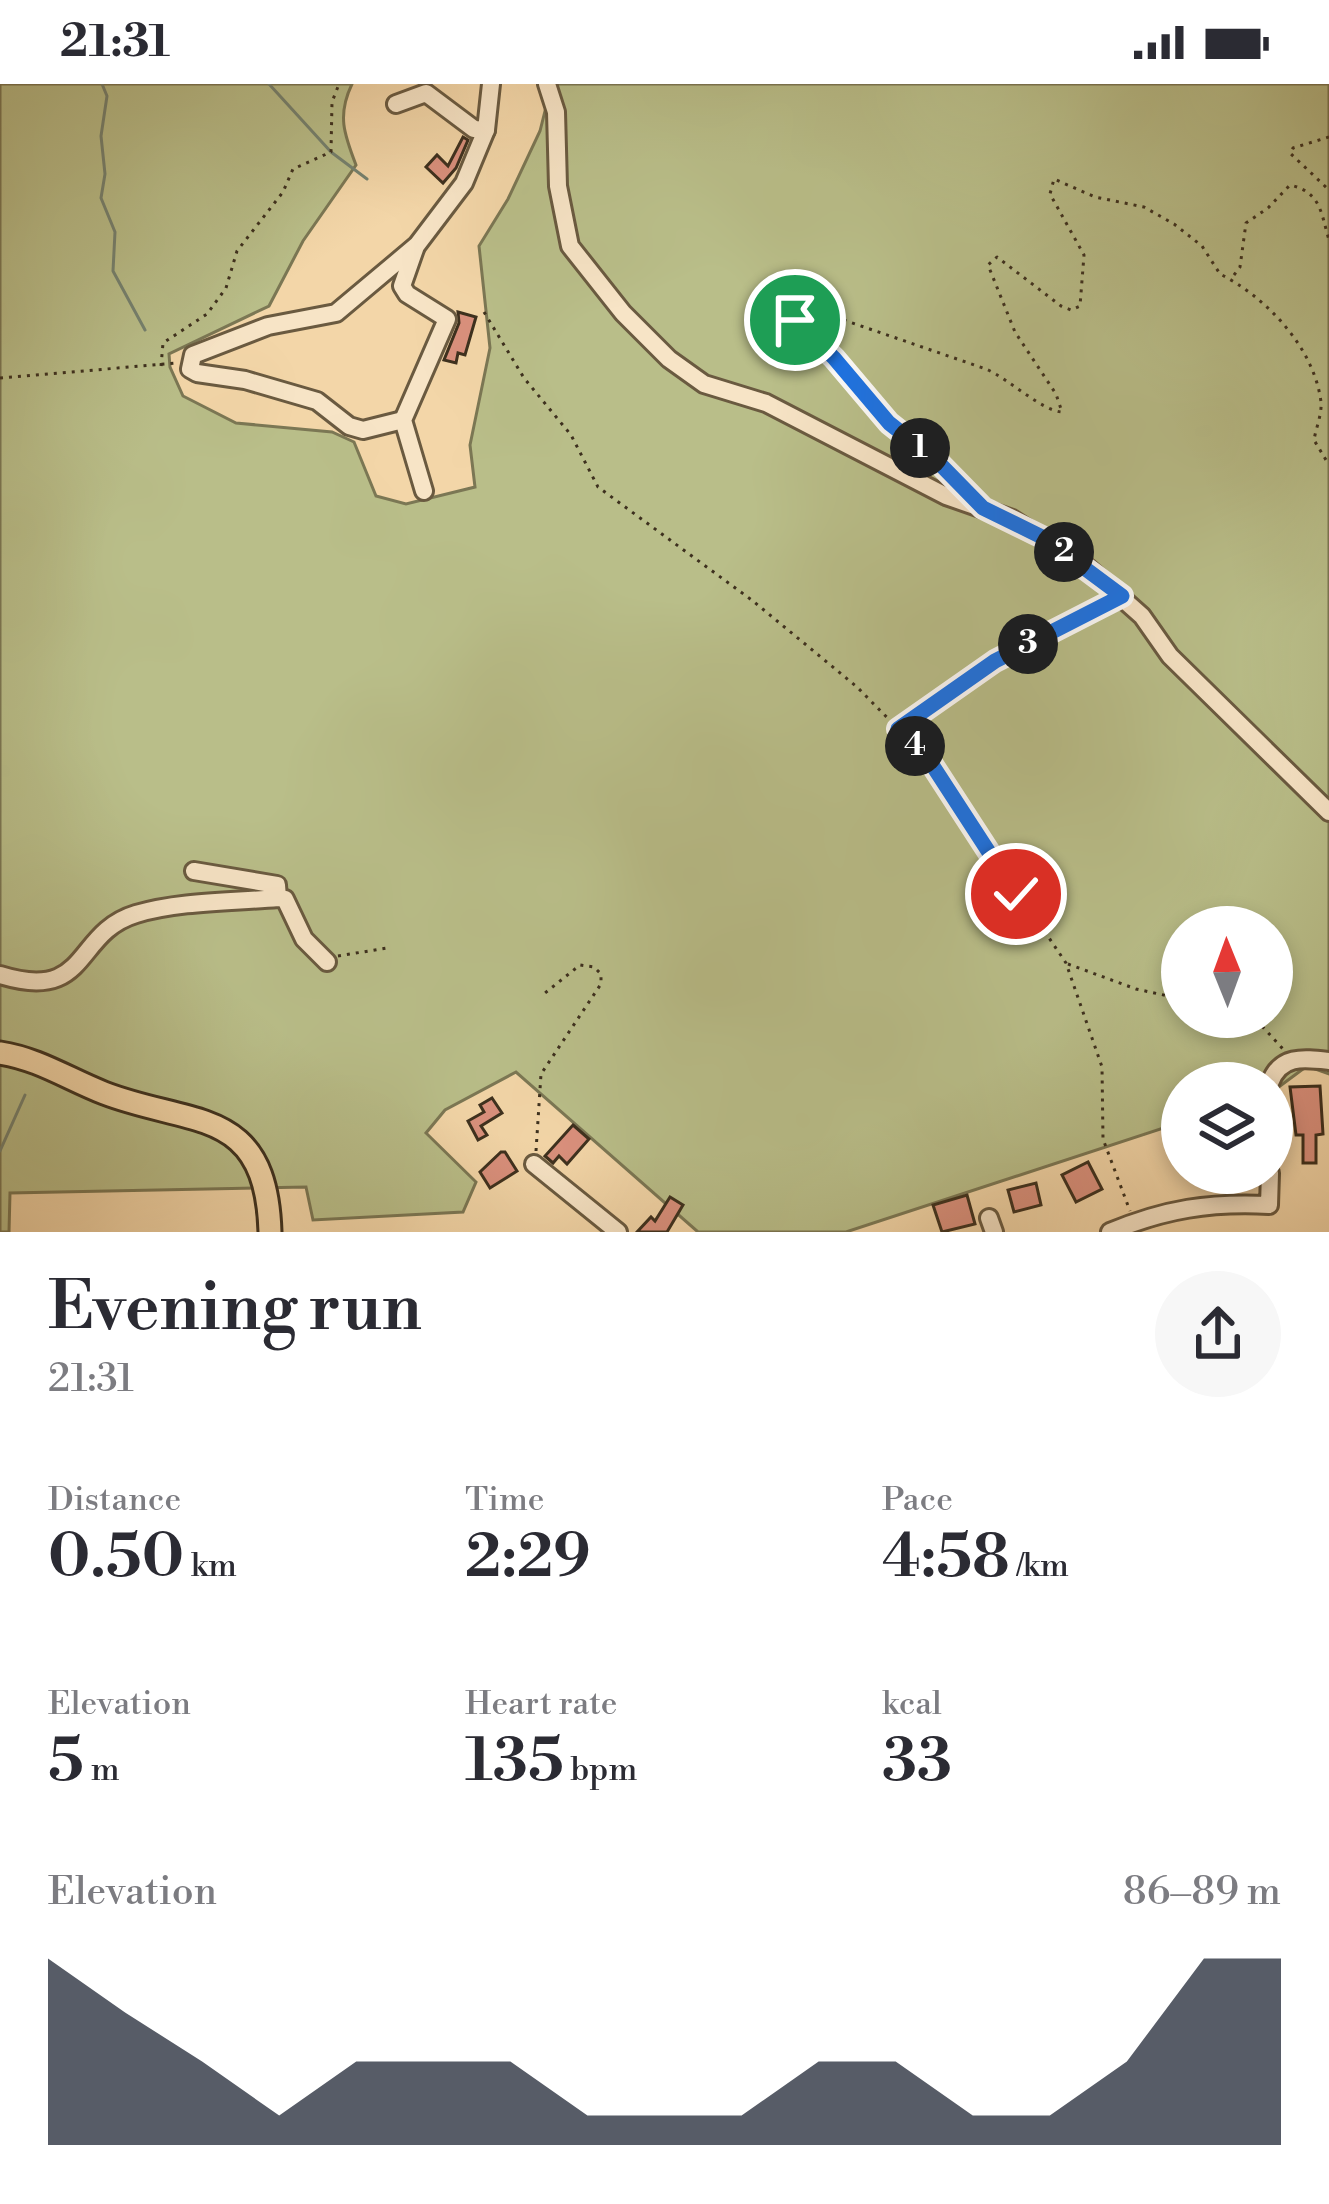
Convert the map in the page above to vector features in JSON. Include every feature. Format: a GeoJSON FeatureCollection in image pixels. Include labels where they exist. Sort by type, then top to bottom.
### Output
{"type":"FeatureCollection","features":[{"type":"Feature","properties":{"kind":"main road"},"geometry":{"type":"LineString","coordinates":[[0,1053],[37,1061],[101,1092],[219,1126],[254,1161],[266,1193],[270,1232]]}},
{"type":"Feature","properties":{"kind":"street"},"geometry":{"type":"LineString","coordinates":[[404,420],[363,430],[349,426],[317,401],[245,380],[196,373],[190,369],[190,360],[268,326],[336,313],[417,245],[464,183],[486,130],[491,84]]}},
{"type":"Feature","properties":{"kind":"street"},"geometry":{"type":"LineString","coordinates":[[547,84],[556,112],[558,187],[570,246],[623,313],[669,359],[704,384],[766,404],[946,496],[1044,538],[1122,596],[1170,656],[1329,812]]}},
{"type":"Feature","properties":{"kind":"street"},"geometry":{"type":"LineString","coordinates":[[396,104],[426,93],[474,129],[486,130]]}},
{"type":"Feature","properties":{"kind":"street"},"geometry":{"type":"LineString","coordinates":[[417,245],[402,286],[447,319],[406,406],[404,420],[424,491]]}},
{"type":"Feature","properties":{"kind":"street"},"geometry":{"type":"LineString","coordinates":[[194,871],[277,884],[278,898]]}},
{"type":"Feature","properties":{"kind":"street"},"geometry":{"type":"LineString","coordinates":[[0,975],[33,985],[53,981],[130,916],[278,898],[285,899],[304,939],[322,958]]}},
{"type":"Feature","properties":{"kind":"street"},"geometry":{"type":"LineString","coordinates":[[1285,1062],[1292,1058],[1329,1061]]}},
{"type":"Feature","properties":{"kind":"street"},"geometry":{"type":"LineString","coordinates":[[534,1164],[617,1232]]}},
{"type":"Feature","properties":{"kind":"street"},"geometry":{"type":"LineString","coordinates":[[1110,1232],[1221,1202],[1269,1205],[1269,1194]]}},
{"type":"Feature","properties":{"kind":"path"},"geometry":{"type":"LineString","coordinates":[[161,366],[163,343],[208,314],[226,288],[236,251],[283,192],[293,169],[331,152],[332,102],[339,84]]}},
{"type":"Feature","properties":{"kind":"path"},"geometry":{"type":"LineString","coordinates":[[1329,137],[1290,153],[1329,190]]}},
{"type":"Feature","properties":{"kind":"path"},"geometry":{"type":"LineString","coordinates":[[983,508],[937,461],[889,423],[795,320],[797,307],[986,369],[1009,379],[1056,413],[1062,412],[1056,394],[1016,332],[988,265],[997,257],[1061,306],[1071,310],[1080,306],[1084,254],[1050,194],[1054,179],[1095,196],[1144,207],[1198,242],[1220,274],[1233,276],[1276,311],[1322,405],[1314,440],[1329,465]]}},
{"type":"Feature","properties":{"kind":"path"},"geometry":{"type":"LineString","coordinates":[[1233,276],[1240,267],[1246,223],[1290,185],[1305,188],[1322,204],[1329,240]]}},
{"type":"Feature","properties":{"kind":"path"},"geometry":{"type":"LineString","coordinates":[[484,312],[524,378],[571,435],[598,487],[753,601],[857,687],[929,760],[1066,963],[1102,1067],[1103,1139],[1134,1222]]}},
{"type":"Feature","properties":{"kind":"path"},"geometry":{"type":"LineString","coordinates":[[0,378],[190,360]]}},
{"type":"Feature","properties":{"kind":"path"},"geometry":{"type":"LineString","coordinates":[[898,729],[995,661],[1122,596]]}},
{"type":"Feature","properties":{"kind":"path"},"geometry":{"type":"LineString","coordinates":[[322,958],[387,948]]}},
{"type":"Feature","properties":{"kind":"path"},"geometry":{"type":"LineString","coordinates":[[1066,963],[1161,994]]}},
{"type":"Feature","properties":{"kind":"path"},"geometry":{"type":"LineString","coordinates":[[534,1164],[541,1074],[601,984],[601,974],[594,967],[580,965],[545,993]]}},
{"type":"Feature","properties":{"kind":"path"},"geometry":{"type":"LineString","coordinates":[[1273,1038],[1292,1058]]}},
{"type":"Feature","properties":{"kind":"green space"},"geometry":{"type":"Polygon","coordinates":[[[0,84],[352,84],[344,124],[356,165],[303,241],[269,306],[169,354],[170,367],[183,396],[236,423],[332,432],[354,442],[376,496],[406,504],[475,487],[470,445],[490,348],[479,246],[540,131],[548,99],[541,84],[1329,84],[1329,1074],[1307,1066],[1293,1076],[1293,1062],[1161,1062],[1161,1129],[846,1232],[698,1232],[516,1072],[445,1110],[426,1133],[476,1182],[463,1212],[313,1220],[306,1187],[10,1193],[9,1232],[0,1232],[0,84]]]}},
{"type":"Feature","properties":{"kind":"building"},"geometry":{"type":"Polygon","coordinates":[[[463,137],[468,140],[456,168],[443,183],[426,167],[437,155],[448,166],[463,137]]]}},
{"type":"Feature","properties":{"kind":"building"},"geometry":{"type":"Polygon","coordinates":[[[458,312],[476,317],[465,355],[458,353],[456,363],[444,360],[459,323],[458,312]]]}},
{"type":"Feature","properties":{"kind":"building"},"geometry":{"type":"Polygon","coordinates":[[[1320,1086],[1323,1134],[1316,1135],[1316,1163],[1303,1163],[1303,1135],[1296,1135],[1293,1087],[1320,1086]]]}},
{"type":"Feature","properties":{"kind":"building"},"geometry":{"type":"Polygon","coordinates":[[[492,1098],[502,1113],[481,1126],[487,1135],[478,1140],[468,1121],[484,1112],[480,1105],[492,1098]]]}},
{"type":"Feature","properties":{"kind":"building"},"geometry":{"type":"Polygon","coordinates":[[[573,1125],[589,1139],[567,1164],[559,1156],[553,1163],[545,1156],[573,1125]]]}},
{"type":"Feature","properties":{"kind":"building"},"geometry":{"type":"Polygon","coordinates":[[[501,1152],[517,1171],[490,1188],[480,1172],[501,1152]]]}},
{"type":"Feature","properties":{"kind":"building"},"geometry":{"type":"Polygon","coordinates":[[[1088,1162],[1102,1189],[1076,1202],[1062,1175],[1088,1162]]]}},
{"type":"Feature","properties":{"kind":"building"},"geometry":{"type":"Polygon","coordinates":[[[1036,1183],[1041,1205],[1014,1212],[1008,1190],[1036,1183]]]}},
{"type":"Feature","properties":{"kind":"building"},"geometry":{"type":"Polygon","coordinates":[[[967,1195],[975,1224],[942,1232],[933,1205],[967,1195]]]}},
{"type":"Feature","properties":{"kind":"building"},"geometry":{"type":"Polygon","coordinates":[[[670,1197],[683,1205],[667,1232],[637,1232],[651,1217],[655,1221],[670,1197]]]}},
{"type":"Feature","properties":{"kind":"waterway"},"geometry":{"type":"LineString","coordinates":[[102,84],[107,96],[101,136],[105,174],[101,198],[115,232],[113,271],[145,330]]}},
{"type":"Feature","properties":{"kind":"waterway"},"geometry":{"type":"LineString","coordinates":[[269,84],[331,152],[367,179]]}},
{"type":"Feature","properties":{"kind":"waterway"},"geometry":{"type":"LineString","coordinates":[[0,1151],[25,1095]]}},
{"type":"Feature","properties":{"kind":"route"},"geometry":{"type":"LineString","coordinates":[[795,320],[889,423],[937,461],[983,508],[1044,538],[1122,596],[995,661],[898,729],[929,760],[1016,894]]}}]}
